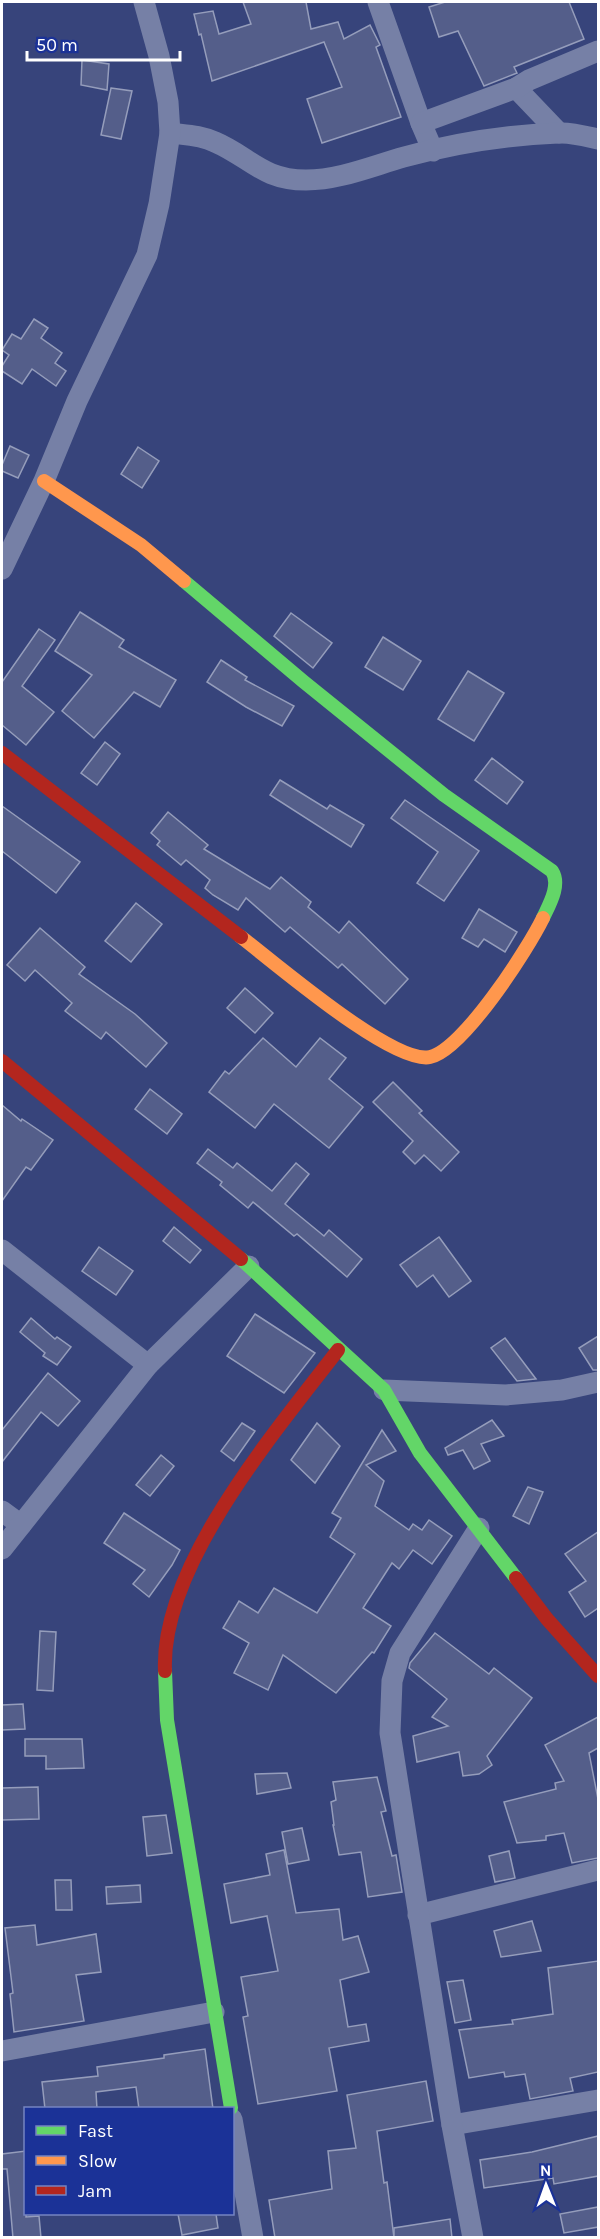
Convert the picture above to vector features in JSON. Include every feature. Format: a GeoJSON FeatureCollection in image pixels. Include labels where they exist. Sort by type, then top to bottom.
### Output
{"type":"FeatureCollection","features":[{"type":"Feature","properties":{"kind":"street"},"geometry":{"type":"LineString","coordinates":[[4,561],[44,482],[77,401],[147,255],[159,204],[170,133],[168,102],[159,56],[144,2]]}},
{"type":"Feature","properties":{"kind":"street"},"geometry":{"type":"LineString","coordinates":[[378,2],[421,123],[434,151]]}},
{"type":"Feature","properties":{"kind":"street"},"geometry":{"type":"LineString","coordinates":[[421,123],[516,88],[529,80],[598,51]]}},
{"type":"Feature","properties":{"kind":"street"},"geometry":{"type":"LineString","coordinates":[[516,88],[559,133]]}},
{"type":"Feature","properties":{"kind":"street"},"geometry":{"type":"LineString","coordinates":[[170,133],[202,137],[217,142],[260,170],[293,180],[327,179],[476,142],[559,133],[598,139]]}},
{"type":"Feature","properties":{"kind":"street"},"geometry":{"type":"LineString","coordinates":[[2,753],[366,1033],[414,1057],[430,1058],[440,1053],[514,969],[539,925],[554,891],[556,880],[552,872],[444,795],[304,682],[141,545],[44,482]]}},
{"type":"Feature","properties":{"kind":"street"},"geometry":{"type":"LineString","coordinates":[[2,1061],[249,1266],[384,1390],[420,1453],[547,1619],[598,1676]]}},
{"type":"Feature","properties":{"kind":"street"},"geometry":{"type":"LineString","coordinates":[[2,1250],[148,1365]]}},
{"type":"Feature","properties":{"kind":"street"},"geometry":{"type":"LineString","coordinates":[[2,1549],[148,1365],[249,1266]]}},
{"type":"Feature","properties":{"kind":"street"},"geometry":{"type":"LineString","coordinates":[[231,2107],[167,1720],[164,1653],[176,1597],[191,1564],[219,1514],[271,1437],[338,1350]]}},
{"type":"Feature","properties":{"kind":"street"},"geometry":{"type":"LineString","coordinates":[[384,1390],[506,1395],[562,1390],[598,1382]]}},
{"type":"Feature","properties":{"kind":"street"},"geometry":{"type":"LineString","coordinates":[[2,1511],[21,1525]]}},
{"type":"Feature","properties":{"kind":"street"},"geometry":{"type":"LineString","coordinates":[[473,2238],[452,2125],[390,1733],[392,1681],[400,1653],[479,1528]]}},
{"type":"Feature","properties":{"kind":"street"},"geometry":{"type":"LineString","coordinates":[[418,1915],[598,1870]]}},
{"type":"Feature","properties":{"kind":"street"},"geometry":{"type":"LineString","coordinates":[[2,2051],[214,2012]]}},
{"type":"Feature","properties":{"kind":"street"},"geometry":{"type":"LineString","coordinates":[[452,2125],[598,2100]]}},
{"type":"Feature","properties":{"kind":"street"},"geometry":{"type":"LineString","coordinates":[[234,2130],[253,2238]]}},
{"type":"Feature","properties":{"kind":"building"},"geometry":{"type":"Polygon","coordinates":[[[243,2],[306,2],[311,29],[338,22],[344,39],[370,25],[380,45],[376,47],[401,117],[322,143],[307,99],[342,87],[324,42],[212,81],[194,14],[213,11],[219,34],[251,24],[243,2]]]}},
{"type":"Feature","properties":{"kind":"building"},"geometry":{"type":"Polygon","coordinates":[[[445,2],[569,2],[584,39],[514,67],[517,73],[484,86],[458,31],[439,37],[429,7],[445,2]]]}},
{"type":"Feature","properties":{"kind":"building"},"geometry":{"type":"Polygon","coordinates":[[[82,60],[109,64],[107,90],[81,85],[82,60]]]}},
{"type":"Feature","properties":{"kind":"building"},"geometry":{"type":"Polygon","coordinates":[[[111,88],[132,91],[121,139],[101,135],[111,88]]]}},
{"type":"Feature","properties":{"kind":"building"},"geometry":{"type":"Polygon","coordinates":[[[34,319],[48,328],[41,338],[62,353],[55,363],[66,371],[56,386],[32,369],[22,384],[2,371],[2,366],[9,355],[2,350],[12,334],[21,339],[34,319]]]}},
{"type":"Feature","properties":{"kind":"building"},"geometry":{"type":"Polygon","coordinates":[[[10,446],[29,455],[18,478],[2,471],[2,465],[10,446]]]}},
{"type":"Feature","properties":{"kind":"building"},"geometry":{"type":"Polygon","coordinates":[[[138,447],[159,461],[142,488],[121,474],[138,447]]]}},
{"type":"Feature","properties":{"kind":"building"},"geometry":{"type":"Polygon","coordinates":[[[80,612],[124,640],[119,647],[176,680],[160,707],[134,692],[94,738],[62,711],[92,675],[55,651],[80,612]]]}},
{"type":"Feature","properties":{"kind":"building"},"geometry":{"type":"Polygon","coordinates":[[[291,613],[332,643],[313,668],[274,636],[291,613]]]}},
{"type":"Feature","properties":{"kind":"building"},"geometry":{"type":"Polygon","coordinates":[[[39,629],[55,640],[22,686],[54,712],[26,745],[2,725],[2,682],[39,629]]]}},
{"type":"Feature","properties":{"kind":"building"},"geometry":{"type":"Polygon","coordinates":[[[383,637],[421,661],[403,690],[365,667],[383,637]]]}},
{"type":"Feature","properties":{"kind":"building"},"geometry":{"type":"Polygon","coordinates":[[[221,660],[247,677],[245,680],[294,706],[282,726],[246,707],[207,682],[221,660]]]}},
{"type":"Feature","properties":{"kind":"building"},"geometry":{"type":"Polygon","coordinates":[[[468,671],[504,693],[474,741],[438,719],[468,671]]]}},
{"type":"Feature","properties":{"kind":"building"},"geometry":{"type":"Polygon","coordinates":[[[105,742],[120,754],[97,785],[81,773],[105,742]]]}},
{"type":"Feature","properties":{"kind":"building"},"geometry":{"type":"Polygon","coordinates":[[[492,758],[523,782],[507,804],[475,780],[492,758]]]}},
{"type":"Feature","properties":{"kind":"building"},"geometry":{"type":"Polygon","coordinates":[[[280,780],[327,809],[330,805],[364,825],[351,847],[270,795],[280,780]]]}},
{"type":"Feature","properties":{"kind":"building"},"geometry":{"type":"Polygon","coordinates":[[[405,800],[479,851],[444,901],[417,883],[438,852],[391,818],[405,800]]]}},
{"type":"Feature","properties":{"kind":"building"},"geometry":{"type":"Polygon","coordinates":[[[2,806],[80,862],[56,893],[2,851],[2,806]]]}},
{"type":"Feature","properties":{"kind":"building"},"geometry":{"type":"Polygon","coordinates":[[[168,812],[208,845],[204,849],[270,889],[281,877],[311,902],[308,907],[339,933],[349,921],[408,979],[385,1004],[342,964],[338,968],[290,927],[285,932],[246,898],[238,910],[213,895],[205,888],[210,880],[186,860],[181,865],[157,845],[160,841],[151,833],[168,812]]]}},
{"type":"Feature","properties":{"kind":"building"},"geometry":{"type":"Polygon","coordinates":[[[136,903],[162,924],[131,962],[105,941],[136,903]]]}},
{"type":"Feature","properties":{"kind":"building"},"geometry":{"type":"Polygon","coordinates":[[[479,909],[517,932],[505,952],[484,939],[478,947],[462,938],[479,909]]]}},
{"type":"Feature","properties":{"kind":"building"},"geometry":{"type":"Polygon","coordinates":[[[40,928],[85,967],[79,974],[135,1014],[167,1043],[146,1067],[106,1032],[101,1039],[65,1011],[72,1003],[35,970],[25,981],[7,965],[40,928]]]}},
{"type":"Feature","properties":{"kind":"building"},"geometry":{"type":"Polygon","coordinates":[[[245,988],[273,1013],[255,1033],[227,1008],[245,988]]]}},
{"type":"Feature","properties":{"kind":"building"},"geometry":{"type":"Polygon","coordinates":[[[263,1038],[296,1067],[320,1038],[346,1058],[329,1079],[363,1107],[329,1148],[274,1104],[255,1128],[209,1092],[225,1071],[229,1074],[263,1038]]]}},
{"type":"Feature","properties":{"kind":"building"},"geometry":{"type":"Polygon","coordinates":[[[393,1082],[422,1111],[419,1113],[459,1152],[441,1171],[424,1155],[415,1164],[403,1152],[413,1141],[373,1102],[393,1082]]]}},
{"type":"Feature","properties":{"kind":"building"},"geometry":{"type":"Polygon","coordinates":[[[150,1089],[182,1114],[167,1134],[135,1109],[150,1089]]]}},
{"type":"Feature","properties":{"kind":"building"},"geometry":{"type":"Polygon","coordinates":[[[2,1105],[21,1121],[22,1119],[53,1140],[31,1170],[26,1167],[2,1201],[2,1105]]]}},
{"type":"Feature","properties":{"kind":"building"},"geometry":{"type":"Polygon","coordinates":[[[208,1149],[233,1168],[237,1163],[272,1191],[296,1163],[309,1174],[285,1204],[324,1236],[329,1230],[362,1259],[347,1277],[297,1234],[294,1236],[253,1202],[248,1208],[220,1185],[222,1182],[197,1163],[208,1149]]]}},
{"type":"Feature","properties":{"kind":"building"},"geometry":{"type":"Polygon","coordinates":[[[174,1227],[201,1250],[190,1263],[163,1241],[174,1227]]]}},
{"type":"Feature","properties":{"kind":"building"},"geometry":{"type":"Polygon","coordinates":[[[439,1237],[471,1281],[449,1297],[433,1275],[417,1287],[400,1265],[439,1237]]]}},
{"type":"Feature","properties":{"kind":"building"},"geometry":{"type":"Polygon","coordinates":[[[99,1247],[133,1271],[116,1295],[82,1271],[99,1247]]]}},
{"type":"Feature","properties":{"kind":"building"},"geometry":{"type":"Polygon","coordinates":[[[255,1314],[315,1353],[284,1393],[227,1356],[255,1314]]]}},
{"type":"Feature","properties":{"kind":"building"},"geometry":{"type":"Polygon","coordinates":[[[31,1318],[55,1339],[57,1337],[71,1347],[57,1365],[43,1356],[45,1353],[20,1332],[31,1318]]]}},
{"type":"Feature","properties":{"kind":"building"},"geometry":{"type":"Polygon","coordinates":[[[598,1336],[598,1370],[593,1370],[579,1348],[598,1336]]]}},
{"type":"Feature","properties":{"kind":"building"},"geometry":{"type":"Polygon","coordinates":[[[505,1338],[536,1379],[517,1381],[491,1348],[505,1338]]]}},
{"type":"Feature","properties":{"kind":"building"},"geometry":{"type":"Polygon","coordinates":[[[48,1373],[80,1401],[58,1426],[41,1412],[2,1462],[2,1430],[48,1373]]]}},
{"type":"Feature","properties":{"kind":"building"},"geometry":{"type":"Polygon","coordinates":[[[492,1420],[504,1436],[481,1444],[490,1461],[474,1469],[463,1450],[448,1455],[445,1448],[492,1420]]]}},
{"type":"Feature","properties":{"kind":"building"},"geometry":{"type":"Polygon","coordinates":[[[242,1423],[255,1431],[234,1461],[221,1451],[242,1423]]]}},
{"type":"Feature","properties":{"kind":"building"},"geometry":{"type":"Polygon","coordinates":[[[317,1423],[340,1446],[315,1483],[291,1460],[317,1423]]]}},
{"type":"Feature","properties":{"kind":"building"},"geometry":{"type":"Polygon","coordinates":[[[382,1430],[396,1451],[366,1465],[384,1481],[375,1506],[409,1530],[413,1524],[422,1530],[429,1520],[452,1536],[432,1564],[413,1550],[399,1569],[392,1563],[363,1608],[391,1626],[374,1653],[372,1652],[336,1693],[283,1655],[268,1690],[234,1673],[249,1643],[223,1628],[239,1601],[258,1613],[274,1588],[317,1613],[355,1554],[330,1537],[341,1518],[332,1513],[382,1430]]]}},
{"type":"Feature","properties":{"kind":"building"},"geometry":{"type":"Polygon","coordinates":[[[161,1455],[174,1466],[150,1496],[136,1485],[161,1455]]]}},
{"type":"Feature","properties":{"kind":"building"},"geometry":{"type":"Polygon","coordinates":[[[528,1487],[543,1492],[529,1524],[513,1516],[528,1487]]]}},
{"type":"Feature","properties":{"kind":"building"},"geometry":{"type":"Polygon","coordinates":[[[124,1513],[180,1550],[149,1597],[133,1584],[145,1570],[104,1543],[124,1513]]]}},
{"type":"Feature","properties":{"kind":"building"},"geometry":{"type":"Polygon","coordinates":[[[598,1532],[598,1608],[585,1617],[569,1592],[586,1581],[565,1554],[598,1532]]]}},
{"type":"Feature","properties":{"kind":"building"},"geometry":{"type":"Polygon","coordinates":[[[40,1631],[56,1632],[53,1691],[37,1690],[40,1631]]]}},
{"type":"Feature","properties":{"kind":"building"},"geometry":{"type":"Polygon","coordinates":[[[435,1633],[489,1674],[494,1668],[532,1698],[487,1756],[492,1765],[479,1774],[463,1776],[459,1752],[417,1762],[413,1736],[448,1726],[432,1717],[447,1699],[409,1668],[410,1663],[435,1633]]]}},
{"type":"Feature","properties":{"kind":"building"},"geometry":{"type":"Polygon","coordinates":[[[23,1704],[25,1729],[2,1730],[2,1705],[23,1704]]]}},
{"type":"Feature","properties":{"kind":"building"},"geometry":{"type":"Polygon","coordinates":[[[598,1717],[598,1748],[589,1753],[598,1799],[598,1858],[572,1863],[564,1833],[546,1836],[546,1840],[517,1843],[504,1802],[556,1789],[555,1783],[564,1781],[545,1745],[598,1717]]]}},
{"type":"Feature","properties":{"kind":"building"},"geometry":{"type":"Polygon","coordinates":[[[25,1739],[82,1739],[84,1768],[46,1769],[46,1756],[25,1756],[25,1739]]]}},
{"type":"Feature","properties":{"kind":"building"},"geometry":{"type":"Polygon","coordinates":[[[287,1773],[291,1788],[257,1794],[255,1774],[287,1773]]]}},
{"type":"Feature","properties":{"kind":"building"},"geometry":{"type":"Polygon","coordinates":[[[377,1777],[386,1811],[381,1812],[392,1856],[396,1855],[402,1892],[368,1897],[361,1852],[339,1855],[331,1802],[336,1800],[333,1782],[377,1777]]]}},
{"type":"Feature","properties":{"kind":"building"},"geometry":{"type":"Polygon","coordinates":[[[38,1787],[39,1819],[2,1820],[2,1788],[38,1787]]]}},
{"type":"Feature","properties":{"kind":"building"},"geometry":{"type":"Polygon","coordinates":[[[166,1815],[172,1853],[147,1856],[143,1817],[166,1815]]]}},
{"type":"Feature","properties":{"kind":"building"},"geometry":{"type":"Polygon","coordinates":[[[302,1828],[309,1860],[288,1864],[282,1832],[302,1828]]]}},
{"type":"Feature","properties":{"kind":"building"},"geometry":{"type":"Polygon","coordinates":[[[284,1850],[296,1913],[339,1909],[343,1940],[358,1936],[369,1972],[340,1980],[348,2027],[366,2024],[369,2041],[329,2048],[337,2091],[258,2104],[243,2017],[248,2016],[241,1977],[278,1971],[267,1916],[231,1923],[224,1884],[270,1875],[266,1854],[284,1850]]]}},
{"type":"Feature","properties":{"kind":"building"},"geometry":{"type":"Polygon","coordinates":[[[509,1851],[515,1878],[495,1882],[489,1856],[509,1851]]]}},
{"type":"Feature","properties":{"kind":"building"},"geometry":{"type":"Polygon","coordinates":[[[55,1880],[71,1880],[72,1910],[56,1910],[55,1880]]]}},
{"type":"Feature","properties":{"kind":"building"},"geometry":{"type":"Polygon","coordinates":[[[140,1885],[141,1902],[107,1904],[106,1887],[140,1885]]]}},
{"type":"Feature","properties":{"kind":"building"},"geometry":{"type":"Polygon","coordinates":[[[532,1921],[541,1951],[501,1957],[494,1931],[532,1921]]]}},
{"type":"Feature","properties":{"kind":"building"},"geometry":{"type":"Polygon","coordinates":[[[35,1925],[37,1945],[96,1934],[101,1972],[76,1975],[84,2021],[14,2032],[10,1994],[13,1993],[5,1928],[35,1925]]]}},
{"type":"Feature","properties":{"kind":"building"},"geometry":{"type":"Polygon","coordinates":[[[598,1961],[598,2072],[570,2078],[573,2091],[530,2099],[525,2074],[505,2077],[504,2072],[469,2078],[459,2030],[513,2024],[512,2020],[553,2014],[548,1968],[598,1961]]]}},
{"type":"Feature","properties":{"kind":"building"},"geometry":{"type":"Polygon","coordinates":[[[463,1980],[471,2020],[455,2023],[447,1982],[463,1980]]]}},
{"type":"Feature","properties":{"kind":"building"},"geometry":{"type":"Polygon","coordinates":[[[205,2049],[213,2107],[139,2107],[136,2087],[96,2092],[97,2107],[45,2107],[42,2082],[98,2076],[97,2067],[164,2058],[164,2055],[205,2049]]]}},
{"type":"Feature","properties":{"kind":"building"},"geometry":{"type":"Polygon","coordinates":[[[426,2081],[433,2121],[377,2131],[384,2183],[387,2182],[394,2238],[275,2238],[269,2200],[332,2189],[328,2151],[356,2148],[347,2095],[426,2081]]]}},
{"type":"Feature","properties":{"kind":"building"},"geometry":{"type":"Polygon","coordinates":[[[598,2136],[598,2176],[554,2184],[553,2178],[484,2188],[480,2160],[532,2152],[598,2136]]]}},
{"type":"Feature","properties":{"kind":"building"},"geometry":{"type":"Polygon","coordinates":[[[24,2151],[24,2215],[26,2217],[39,2216],[41,2238],[13,2238],[7,2169],[2,2169],[2,2154],[24,2151]]]}},
{"type":"Feature","properties":{"kind":"building"},"geometry":{"type":"Polygon","coordinates":[[[598,2207],[598,2227],[564,2233],[560,2214],[598,2207]]]}},
{"type":"Feature","properties":{"kind":"building"},"geometry":{"type":"Polygon","coordinates":[[[178,2215],[216,2215],[218,2228],[182,2235],[178,2215]]]}},
{"type":"Feature","properties":{"kind":"building"},"geometry":{"type":"Polygon","coordinates":[[[450,2219],[452,2238],[394,2238],[394,2228],[450,2219]]]}},
{"type":"Feature","properties":{"kind":"traffic: fast"},"geometry":{"type":"LineString","coordinates":[[184,581],[444,795],[552,871],[555,889],[543,918]]}},
{"type":"Feature","properties":{"kind":"traffic: fast"},"geometry":{"type":"LineString","coordinates":[[241,1259],[384,1390],[420,1453],[516,1578]]}},
{"type":"Feature","properties":{"kind":"traffic: fast"},"geometry":{"type":"LineString","coordinates":[[165,1671],[167,1720],[231,2107]]}},
{"type":"Feature","properties":{"kind":"traffic: slow"},"geometry":{"type":"LineString","coordinates":[[44,481],[141,545],[184,581]]}},
{"type":"Feature","properties":{"kind":"traffic: slow"},"geometry":{"type":"LineString","coordinates":[[241,937],[363,1029],[413,1055],[430,1057],[444,1050],[476,1018],[524,952],[543,918]]}},
{"type":"Feature","properties":{"kind":"traffic: jam"},"geometry":{"type":"LineString","coordinates":[[2,753],[241,937]]}},
{"type":"Feature","properties":{"kind":"traffic: jam"},"geometry":{"type":"LineString","coordinates":[[2,1061],[241,1259]]}},
{"type":"Feature","properties":{"kind":"traffic: jam"},"geometry":{"type":"LineString","coordinates":[[165,1671],[168,1630],[181,1588],[201,1545],[255,1459],[338,1350]]}},
{"type":"Feature","properties":{"kind":"traffic: jam"},"geometry":{"type":"LineString","coordinates":[[516,1578],[547,1619],[598,1676]]}}]}
